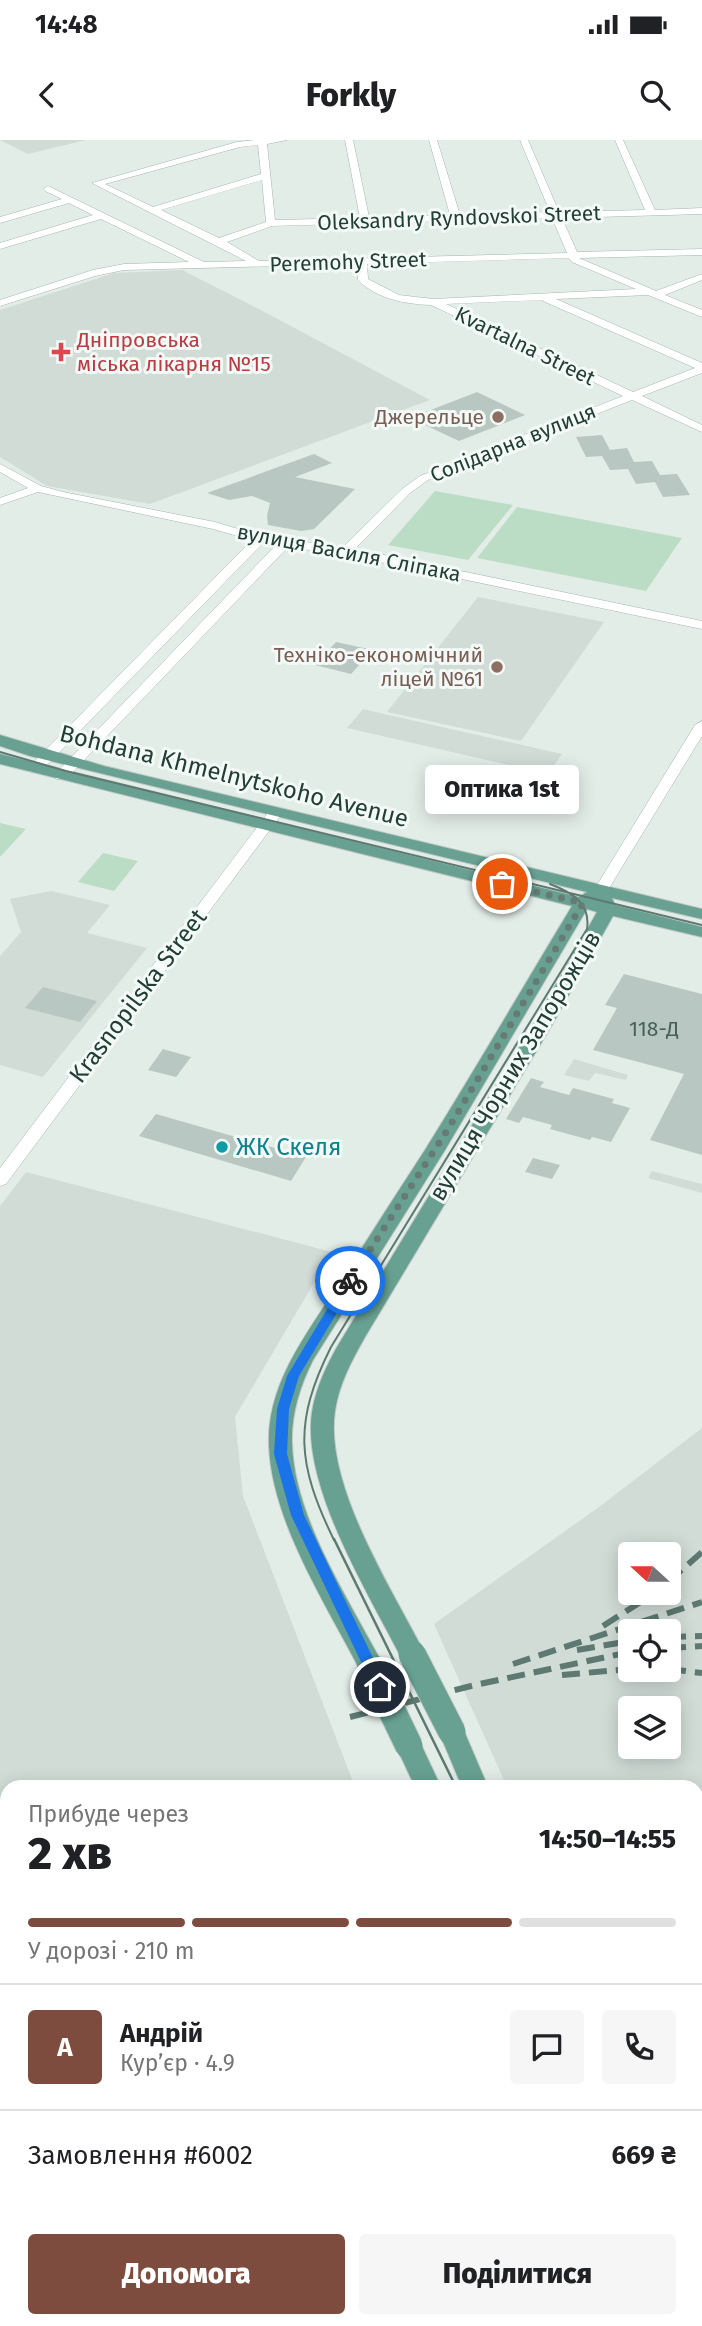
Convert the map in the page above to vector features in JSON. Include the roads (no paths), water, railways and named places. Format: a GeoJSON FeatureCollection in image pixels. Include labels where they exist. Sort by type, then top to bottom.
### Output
{"type":"FeatureCollection","features":[{"type":"Feature","properties":{"kind":"main road","name":"Bohdana Khmelnytskoho Avenue"},"geometry":{"type":"LineString","coordinates":[[0,740],[47,756],[271,819],[583,903],[604,899],[702,932]]}},
{"type":"Feature","properties":{"kind":"main road","name":"Bohdana Khmelnytskoho Avenue"},"geometry":{"type":"LineString","coordinates":[[0,759],[61,776],[271,819],[604,899],[702,914]]}},
{"type":"Feature","properties":{"kind":"main road","name":"вулиця Чорних Запорожців"},"geometry":{"type":"LineString","coordinates":[[472,1780],[452,1731],[358,1547],[337,1496],[321,1431],[325,1400],[337,1368],[359,1329],[549,1011],[604,899]]}},
{"type":"Feature","properties":{"kind":"main road","name":"вулиця Чорних Запорожців"},"geometry":{"type":"LineString","coordinates":[[425,1780],[294,1504],[280,1454],[283,1409],[293,1376],[303,1358],[435,1150],[583,903]]}},
{"type":"Feature","properties":{"kind":"main road"},"geometry":{"type":"LineString","coordinates":[[523,1005],[549,1011]]}},
{"type":"Feature","properties":{"kind":"street"},"geometry":{"type":"LineString","coordinates":[[258,264],[249,256],[97,183],[240,144],[284,140]]}},
{"type":"Feature","properties":{"kind":"street"},"geometry":{"type":"LineString","coordinates":[[349,140],[365,220]]}},
{"type":"Feature","properties":{"kind":"street"},"geometry":{"type":"LineString","coordinates":[[433,140],[456,218]]}},
{"type":"Feature","properties":{"kind":"street"},"geometry":{"type":"LineString","coordinates":[[524,140],[575,260],[702,314]]}},
{"type":"Feature","properties":{"kind":"street"},"geometry":{"type":"LineString","coordinates":[[618,140],[651,212]]}},
{"type":"Feature","properties":{"kind":"street"},"geometry":{"type":"LineString","coordinates":[[262,142],[271,223]]}},
{"type":"Feature","properties":{"kind":"street"},"geometry":{"type":"LineString","coordinates":[[152,210],[264,176]]}},
{"type":"Feature","properties":{"kind":"street"},"geometry":{"type":"LineString","coordinates":[[48,189],[203,265]]}},
{"type":"Feature","properties":{"kind":"street"},"geometry":{"type":"LineString","coordinates":[[0,220],[70,200]]}},
{"type":"Feature","properties":{"kind":"street","name":"Oleksandry Ryndovskoi Street"},"geometry":{"type":"LineString","coordinates":[[220,242],[271,223],[702,211]]}},
{"type":"Feature","properties":{"kind":"street"},"geometry":{"type":"LineString","coordinates":[[0,246],[103,215]]}},
{"type":"Feature","properties":{"kind":"street","name":"Peremohy Street"},"geometry":{"type":"LineString","coordinates":[[0,303],[107,270],[702,252]]}},
{"type":"Feature","properties":{"kind":"street","name":"Kvartalna Street"},"geometry":{"type":"LineString","coordinates":[[362,262],[363,281],[376,291],[402,299],[433,302],[702,429]]}},
{"type":"Feature","properties":{"kind":"street"},"geometry":{"type":"LineString","coordinates":[[433,302],[651,293],[702,277]]}},
{"type":"Feature","properties":{"kind":"street"},"geometry":{"type":"LineString","coordinates":[[540,296],[702,368]]}},
{"type":"Feature","properties":{"kind":"street","name":"Солідарна вулиця"},"geometry":{"type":"LineString","coordinates":[[346,551],[406,491],[424,478],[702,368]]}},
{"type":"Feature","properties":{"kind":"street","name":"вулиця Василя Сліпака"},"geometry":{"type":"LineString","coordinates":[[0,467],[37,488],[61,495],[215,526],[260,539],[346,551],[702,625]]}},
{"type":"Feature","properties":{"kind":"street"},"geometry":{"type":"LineString","coordinates":[[0,502],[37,488]]}},
{"type":"Feature","properties":{"kind":"street"},"geometry":{"type":"LineString","coordinates":[[35,769],[260,539]]}},
{"type":"Feature","properties":{"kind":"street"},"geometry":{"type":"LineString","coordinates":[[61,776],[285,543]]}},
{"type":"Feature","properties":{"kind":"street"},"geometry":{"type":"LineString","coordinates":[[604,899],[702,725]]}},
{"type":"Feature","properties":{"kind":"street","name":"Krasnopilska Street"},"geometry":{"type":"LineString","coordinates":[[0,1180],[271,819]]}},
{"type":"Feature","properties":{"kind":"tram line"},"geometry":{"type":"LineString","coordinates":[[0,752],[66,771],[568,892]]}},
{"type":"Feature","properties":{"kind":"tram line"},"geometry":{"type":"LineString","coordinates":[[550,884],[568,892]]}},
{"type":"Feature","properties":{"kind":"tram line"},"geometry":{"type":"LineString","coordinates":[[334,1540],[313,1488],[304,1443],[305,1421],[319,1374],[331,1347],[587,929],[583,905],[568,892]]}},
{"type":"Feature","properties":{"kind":"tram line"},"geometry":{"type":"LineString","coordinates":[[568,892],[702,925]]}},
{"type":"Feature","properties":{"kind":"tram line"},"geometry":{"type":"LineString","coordinates":[[334,1539],[453,1780]]}},
{"type":"Feature","properties":{"kind":"railway"},"geometry":{"type":"LineString","coordinates":[[681,1571],[702,1552]]}},
{"type":"Feature","properties":{"kind":"railway"},"geometry":{"type":"LineString","coordinates":[[513,1664],[702,1602]]}},
{"type":"Feature","properties":{"kind":"railway"},"geometry":{"type":"LineString","coordinates":[[603,1626],[636,1605]]}},
{"type":"Feature","properties":{"kind":"railway"},"geometry":{"type":"LineString","coordinates":[[681,1637],[702,1636]]}},
{"type":"Feature","properties":{"kind":"railway"},"geometry":{"type":"LineString","coordinates":[[577,1650],[618,1643]]}},
{"type":"Feature","properties":{"kind":"railway"},"geometry":{"type":"LineString","coordinates":[[681,1647],[702,1646]]}},
{"type":"Feature","properties":{"kind":"railway"},"geometry":{"type":"LineString","coordinates":[[350,1717],[475,1685],[618,1655]]}},
{"type":"Feature","properties":{"kind":"railway"},"geometry":{"type":"LineString","coordinates":[[562,1675],[618,1670]]}},
{"type":"Feature","properties":{"kind":"railway"},"geometry":{"type":"LineString","coordinates":[[681,1671],[702,1673]]}},
{"type":"Feature","properties":{"kind":"place","name":"Дніпровська міська лікарня №15"},"geometry":{"type":"Point","coordinates":[61,352]}},
{"type":"Feature","properties":{"kind":"place","name":"Джерельце"},"geometry":{"type":"Point","coordinates":[498,417]}},
{"type":"Feature","properties":{"kind":"place","name":"Техніко-економічний ліцей №61"},"geometry":{"type":"Point","coordinates":[497,667]}},
{"type":"Feature","properties":{"kind":"place","name":"Оптика 1st"},"geometry":{"type":"Point","coordinates":[502,884]}},
{"type":"Feature","properties":{"kind":"place","name":"ЖК Скеля"},"geometry":{"type":"Point","coordinates":[222,1147]}}]}
